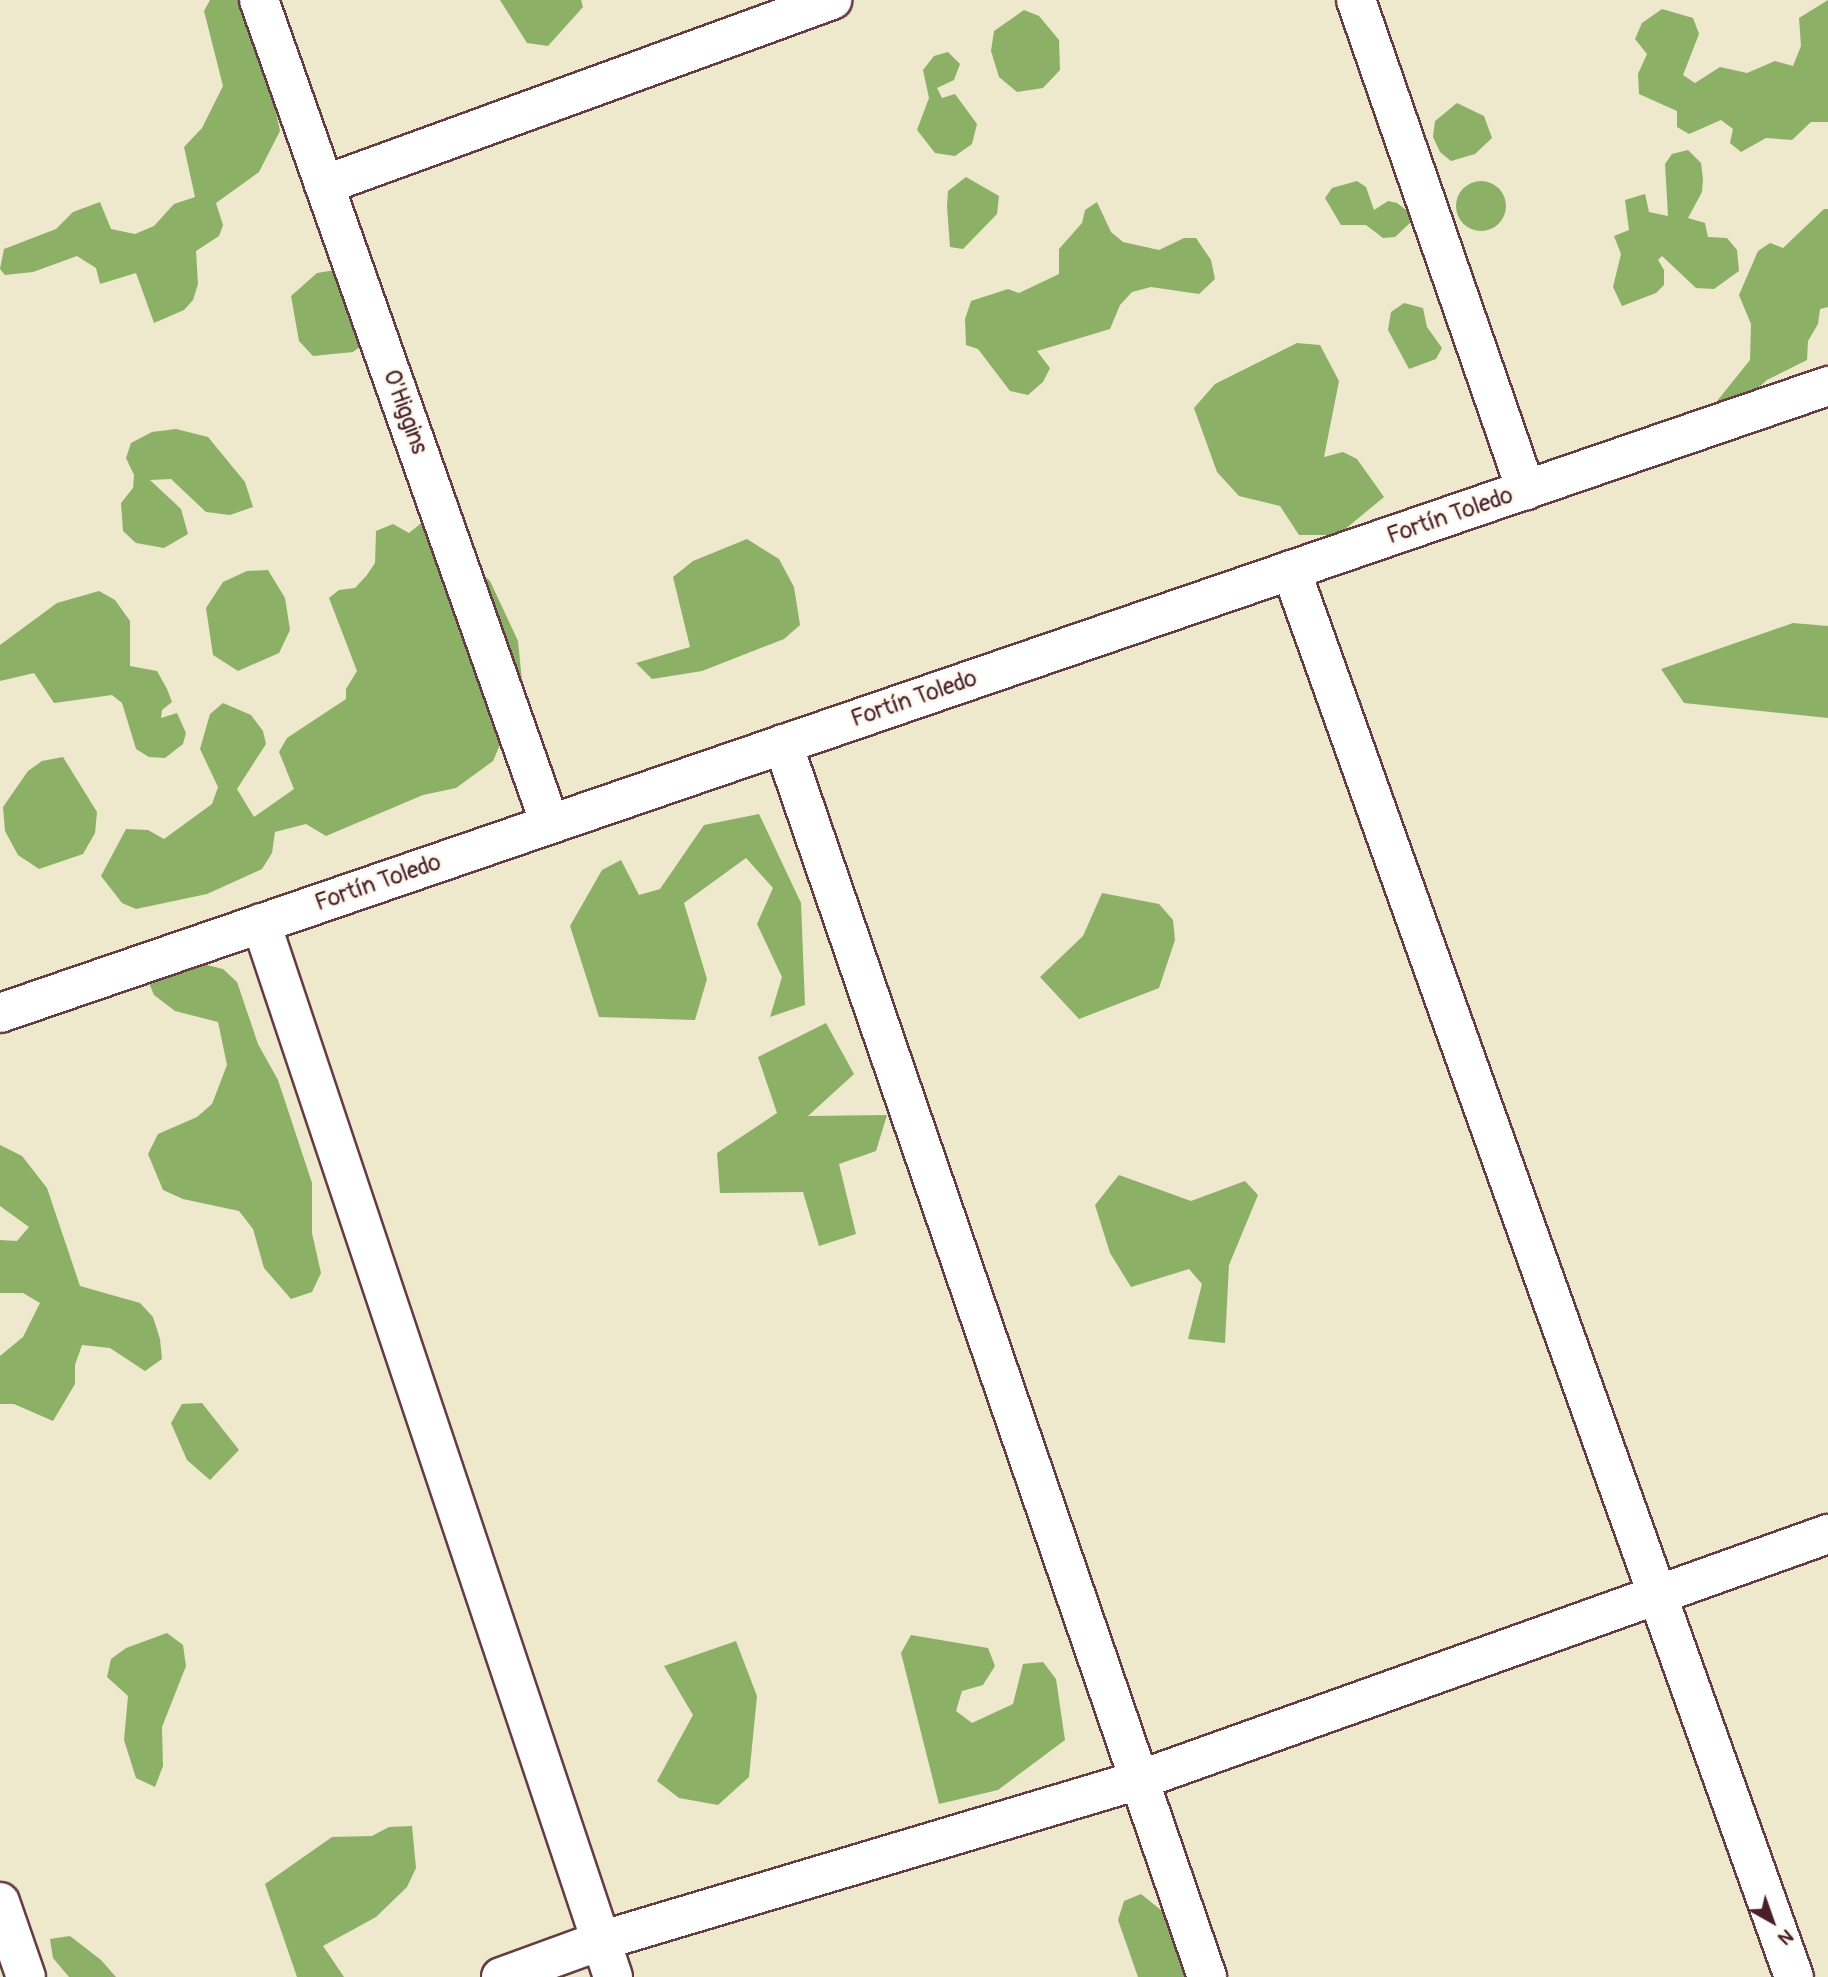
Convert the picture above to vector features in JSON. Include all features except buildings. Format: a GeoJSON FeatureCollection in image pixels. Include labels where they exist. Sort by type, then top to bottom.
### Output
{"type":"FeatureCollection","features":[{"type":"Feature","properties":{"kind":"street","name":"O'Higgins"},"geometry":{"type":"LineString","coordinates":[[259,0],[550,824]]}},
{"type":"Feature","properties":{"kind":"street"},"geometry":{"type":"LineString","coordinates":[[324,185],[832,0]]}},
{"type":"Feature","properties":{"kind":"street"},"geometry":{"type":"LineString","coordinates":[[1356,0],[1526,489]]}},
{"type":"Feature","properties":{"kind":"street","name":"Fortín Toledo"},"geometry":{"type":"LineString","coordinates":[[1,1008],[261,923],[1526,489],[1826,394]]}},
{"type":"Feature","properties":{"kind":"street"},"geometry":{"type":"LineString","coordinates":[[1291,570],[1794,1977]]}},
{"type":"Feature","properties":{"kind":"street"},"geometry":{"type":"LineString","coordinates":[[783,744],[1207,1977]]}},
{"type":"Feature","properties":{"kind":"street"},"geometry":{"type":"LineString","coordinates":[[261,923],[613,1977]]}},
{"type":"Feature","properties":{"kind":"street"},"geometry":{"type":"LineString","coordinates":[[501,1977],[600,1941],[1139,1780],[1828,1534]]}},
{"type":"Feature","properties":{"kind":"street"},"geometry":{"type":"LineString","coordinates":[[0,1902],[26,1977]]}},
{"type":"Feature","properties":{"kind":"green space"},"geometry":{"type":"Polygon","coordinates":[[[210,0],[252,0],[280,131],[259,172],[216,203],[223,225],[219,236],[196,251],[198,284],[193,300],[184,310],[154,323],[136,273],[100,284],[96,268],[77,256],[33,272],[5,275],[0,269],[4,249],[56,229],[73,212],[100,202],[111,229],[135,234],[154,226],[174,204],[195,197],[184,147],[202,128],[223,86],[204,11],[210,0]]]}},
{"type":"Feature","properties":{"kind":"green space"},"geometry":{"type":"Polygon","coordinates":[[[500,0],[581,0],[583,7],[548,46],[527,43],[500,0]]]}},
{"type":"Feature","properties":{"kind":"green space"},"geometry":{"type":"Polygon","coordinates":[[[1828,0],[1828,122],[1811,122],[1792,140],[1766,138],[1741,152],[1730,143],[1733,129],[1721,120],[1689,134],[1677,127],[1677,111],[1639,94],[1638,74],[1647,54],[1635,39],[1642,23],[1662,9],[1693,18],[1699,34],[1683,75],[1695,83],[1720,67],[1747,73],[1775,61],[1793,66],[1801,46],[1799,18],[1828,0]]]}},
{"type":"Feature","properties":{"kind":"green space"},"geometry":{"type":"Polygon","coordinates":[[[1024,10],[1039,16],[1059,40],[1060,70],[1043,88],[1017,92],[999,77],[991,51],[994,31],[1024,10]]]}},
{"type":"Feature","properties":{"kind":"green space"},"geometry":{"type":"Polygon","coordinates":[[[948,52],[960,64],[954,80],[937,88],[942,98],[955,94],[977,124],[972,144],[955,156],[935,153],[917,130],[929,98],[923,70],[934,56],[948,52]]]}},
{"type":"Feature","properties":{"kind":"green space"},"geometry":{"type":"Polygon","coordinates":[[[1457,103],[1484,116],[1492,138],[1475,154],[1451,161],[1440,152],[1433,137],[1435,121],[1457,103]]]}},
{"type":"Feature","properties":{"kind":"green space"},"geometry":{"type":"Polygon","coordinates":[[[1688,150],[1701,163],[1703,179],[1702,192],[1688,218],[1705,223],[1708,237],[1727,238],[1737,250],[1739,271],[1714,289],[1696,288],[1662,256],[1658,260],[1664,270],[1664,285],[1656,293],[1622,306],[1613,287],[1621,254],[1614,236],[1629,230],[1625,200],[1645,194],[1649,212],[1668,216],[1665,164],[1672,154],[1688,150]]]}},
{"type":"Feature","properties":{"kind":"green space"},"geometry":{"type":"Polygon","coordinates":[[[966,177],[999,196],[997,214],[963,249],[950,247],[947,206],[948,191],[966,177]]]}},
{"type":"Feature","properties":{"kind":"green space"},"geometry":{"type":"Polygon","coordinates":[[[1357,181],[1366,187],[1374,210],[1388,201],[1397,203],[1410,213],[1410,223],[1395,237],[1383,238],[1366,225],[1341,225],[1325,198],[1332,188],[1357,181]]]}},
{"type":"Feature","properties":{"kind":"green space"},"geometry":{"type":"Polygon","coordinates":[[[1481,181],[1499,188],[1506,206],[1499,224],[1481,231],[1463,224],[1456,206],[1463,188],[1481,181]]]}},
{"type":"Feature","properties":{"kind":"green space"},"geometry":{"type":"Polygon","coordinates":[[[1097,202],[1111,232],[1123,242],[1159,250],[1184,238],[1196,238],[1211,260],[1215,279],[1199,294],[1151,287],[1132,292],[1120,305],[1110,329],[1037,351],[1050,368],[1043,382],[1028,395],[1010,391],[978,349],[966,345],[965,319],[971,301],[1008,289],[1019,293],[1059,274],[1059,249],[1082,223],[1085,210],[1097,202]]]}},
{"type":"Feature","properties":{"kind":"green space"},"geometry":{"type":"Polygon","coordinates":[[[1824,209],[1828,209],[1828,307],[1820,309],[1818,324],[1808,341],[1807,360],[1767,380],[1750,395],[1709,411],[1750,360],[1751,324],[1739,295],[1758,251],[1770,243],[1783,248],[1824,209]]]}},
{"type":"Feature","properties":{"kind":"green space"},"geometry":{"type":"Polygon","coordinates":[[[335,270],[369,340],[353,352],[313,356],[299,341],[291,296],[317,273],[335,270]]]}},
{"type":"Feature","properties":{"kind":"green space"},"geometry":{"type":"Polygon","coordinates":[[[1404,303],[1423,308],[1427,327],[1442,348],[1436,359],[1409,369],[1388,330],[1391,312],[1404,303]]]}},
{"type":"Feature","properties":{"kind":"green space"},"geometry":{"type":"Polygon","coordinates":[[[1297,343],[1320,345],[1339,381],[1324,457],[1343,452],[1357,459],[1384,497],[1338,535],[1299,535],[1280,506],[1239,496],[1217,472],[1194,408],[1215,384],[1297,343]]]}},
{"type":"Feature","properties":{"kind":"green space"},"geometry":{"type":"Polygon","coordinates":[[[176,429],[208,437],[245,482],[253,507],[230,515],[206,512],[171,479],[150,480],[181,509],[188,534],[164,548],[136,543],[123,531],[121,503],[133,488],[134,475],[126,458],[131,443],[152,432],[176,429]]]}},
{"type":"Feature","properties":{"kind":"green space"},"geometry":{"type":"Polygon","coordinates":[[[425,520],[490,581],[518,641],[523,691],[493,761],[456,788],[423,795],[326,836],[306,824],[275,832],[272,853],[262,869],[207,894],[136,909],[122,903],[101,876],[126,829],[148,830],[164,839],[212,804],[218,787],[200,749],[210,714],[223,703],[251,715],[263,731],[266,744],[237,789],[254,817],[294,789],[279,752],[287,738],[346,699],[346,689],[357,671],[329,598],[339,590],[355,588],[367,575],[375,563],[376,531],[393,524],[409,533],[425,520]]]}},
{"type":"Feature","properties":{"kind":"green space"},"geometry":{"type":"Polygon","coordinates":[[[747,539],[779,559],[794,587],[800,625],[784,639],[702,671],[652,679],[636,663],[690,647],[673,577],[693,561],[747,539]]]}},
{"type":"Feature","properties":{"kind":"green space"},"geometry":{"type":"Polygon","coordinates":[[[268,570],[285,598],[290,630],[279,653],[238,671],[213,655],[206,608],[223,582],[247,571],[268,570]]]}},
{"type":"Feature","properties":{"kind":"green space"},"geometry":{"type":"Polygon","coordinates":[[[99,591],[115,600],[130,621],[130,666],[157,671],[167,689],[172,702],[162,710],[161,718],[177,713],[186,733],[183,744],[165,758],[149,757],[136,749],[122,703],[112,695],[54,703],[34,673],[0,681],[0,645],[57,603],[99,591]]]}},
{"type":"Feature","properties":{"kind":"green space"},"geometry":{"type":"Polygon","coordinates":[[[1793,623],[1828,626],[1828,718],[1684,703],[1661,669],[1793,623]]]}},
{"type":"Feature","properties":{"kind":"green space"},"geometry":{"type":"Polygon","coordinates":[[[63,757],[97,812],[95,833],[83,854],[39,869],[18,855],[5,831],[3,807],[28,771],[42,761],[63,757]]]}},
{"type":"Feature","properties":{"kind":"green space"},"geometry":{"type":"Polygon","coordinates":[[[759,814],[801,903],[805,1005],[770,1017],[782,977],[757,924],[773,888],[746,858],[684,903],[707,979],[695,1020],[599,1017],[570,926],[602,870],[621,860],[639,895],[660,889],[704,825],[759,814]]]}},
{"type":"Feature","properties":{"kind":"green space"},"geometry":{"type":"Polygon","coordinates":[[[1102,893],[1159,904],[1173,920],[1175,940],[1159,988],[1079,1019],[1040,977],[1083,936],[1102,893]]]}},
{"type":"Feature","properties":{"kind":"green space"},"geometry":{"type":"Polygon","coordinates":[[[203,964],[223,969],[237,982],[258,1044],[278,1080],[312,1183],[312,1233],[321,1273],[312,1292],[291,1299],[264,1268],[253,1229],[239,1211],[183,1199],[163,1190],[148,1154],[158,1134],[197,1117],[212,1104],[227,1065],[218,1022],[175,1011],[154,995],[146,976],[203,964]]]}},
{"type":"Feature","properties":{"kind":"green space"},"geometry":{"type":"Polygon","coordinates":[[[826,1023],[854,1074],[808,1116],[887,1115],[876,1151],[839,1164],[856,1234],[819,1246],[803,1192],[720,1193],[717,1153],[777,1113],[758,1057],[826,1023]]]}},
{"type":"Feature","properties":{"kind":"green space"},"geometry":{"type":"Polygon","coordinates":[[[0,1145],[22,1156],[47,1188],[80,1286],[140,1303],[153,1317],[160,1339],[162,1359],[145,1371],[110,1348],[82,1345],[75,1365],[75,1384],[53,1421],[14,1404],[0,1404],[0,1356],[23,1337],[40,1303],[23,1293],[0,1293],[0,1240],[17,1241],[29,1227],[0,1206],[0,1145]]]}},
{"type":"Feature","properties":{"kind":"green space"},"geometry":{"type":"Polygon","coordinates":[[[1119,1175],[1191,1201],[1245,1181],[1258,1195],[1229,1265],[1225,1343],[1188,1339],[1202,1284],[1189,1269],[1131,1287],[1110,1253],[1095,1205],[1119,1175]]]}},
{"type":"Feature","properties":{"kind":"green space"},"geometry":{"type":"Polygon","coordinates":[[[202,1403],[239,1450],[210,1480],[187,1460],[171,1423],[182,1404],[202,1403]]]}},
{"type":"Feature","properties":{"kind":"green space"},"geometry":{"type":"Polygon","coordinates":[[[167,1633],[183,1645],[186,1666],[162,1727],[163,1766],[155,1787],[136,1778],[124,1740],[128,1696],[107,1677],[111,1659],[126,1648],[167,1633]]]}},
{"type":"Feature","properties":{"kind":"green space"},"geometry":{"type":"Polygon","coordinates":[[[911,1635],[988,1648],[995,1666],[983,1685],[962,1691],[956,1711],[972,1723],[1013,1704],[1023,1664],[1043,1662],[1056,1679],[1065,1740],[998,1790],[939,1804],[901,1653],[911,1635]]]}},
{"type":"Feature","properties":{"kind":"green space"},"geometry":{"type":"Polygon","coordinates":[[[736,1641],[757,1696],[749,1777],[718,1805],[679,1798],[657,1781],[693,1715],[664,1666],[736,1641]]]}},
{"type":"Feature","properties":{"kind":"green space"},"geometry":{"type":"Polygon","coordinates":[[[412,1826],[416,1868],[407,1887],[376,1917],[323,1946],[344,1977],[297,1977],[265,1884],[332,1837],[372,1836],[389,1827],[412,1826]]]}},
{"type":"Feature","properties":{"kind":"green space"},"geometry":{"type":"Polygon","coordinates":[[[1141,1894],[1172,1919],[1186,1977],[1138,1977],[1118,1920],[1124,1901],[1141,1894]]]}},
{"type":"Feature","properties":{"kind":"green space"},"geometry":{"type":"Polygon","coordinates":[[[70,1936],[101,1960],[116,1977],[69,1977],[53,1958],[50,1939],[70,1936]]]}}]}
